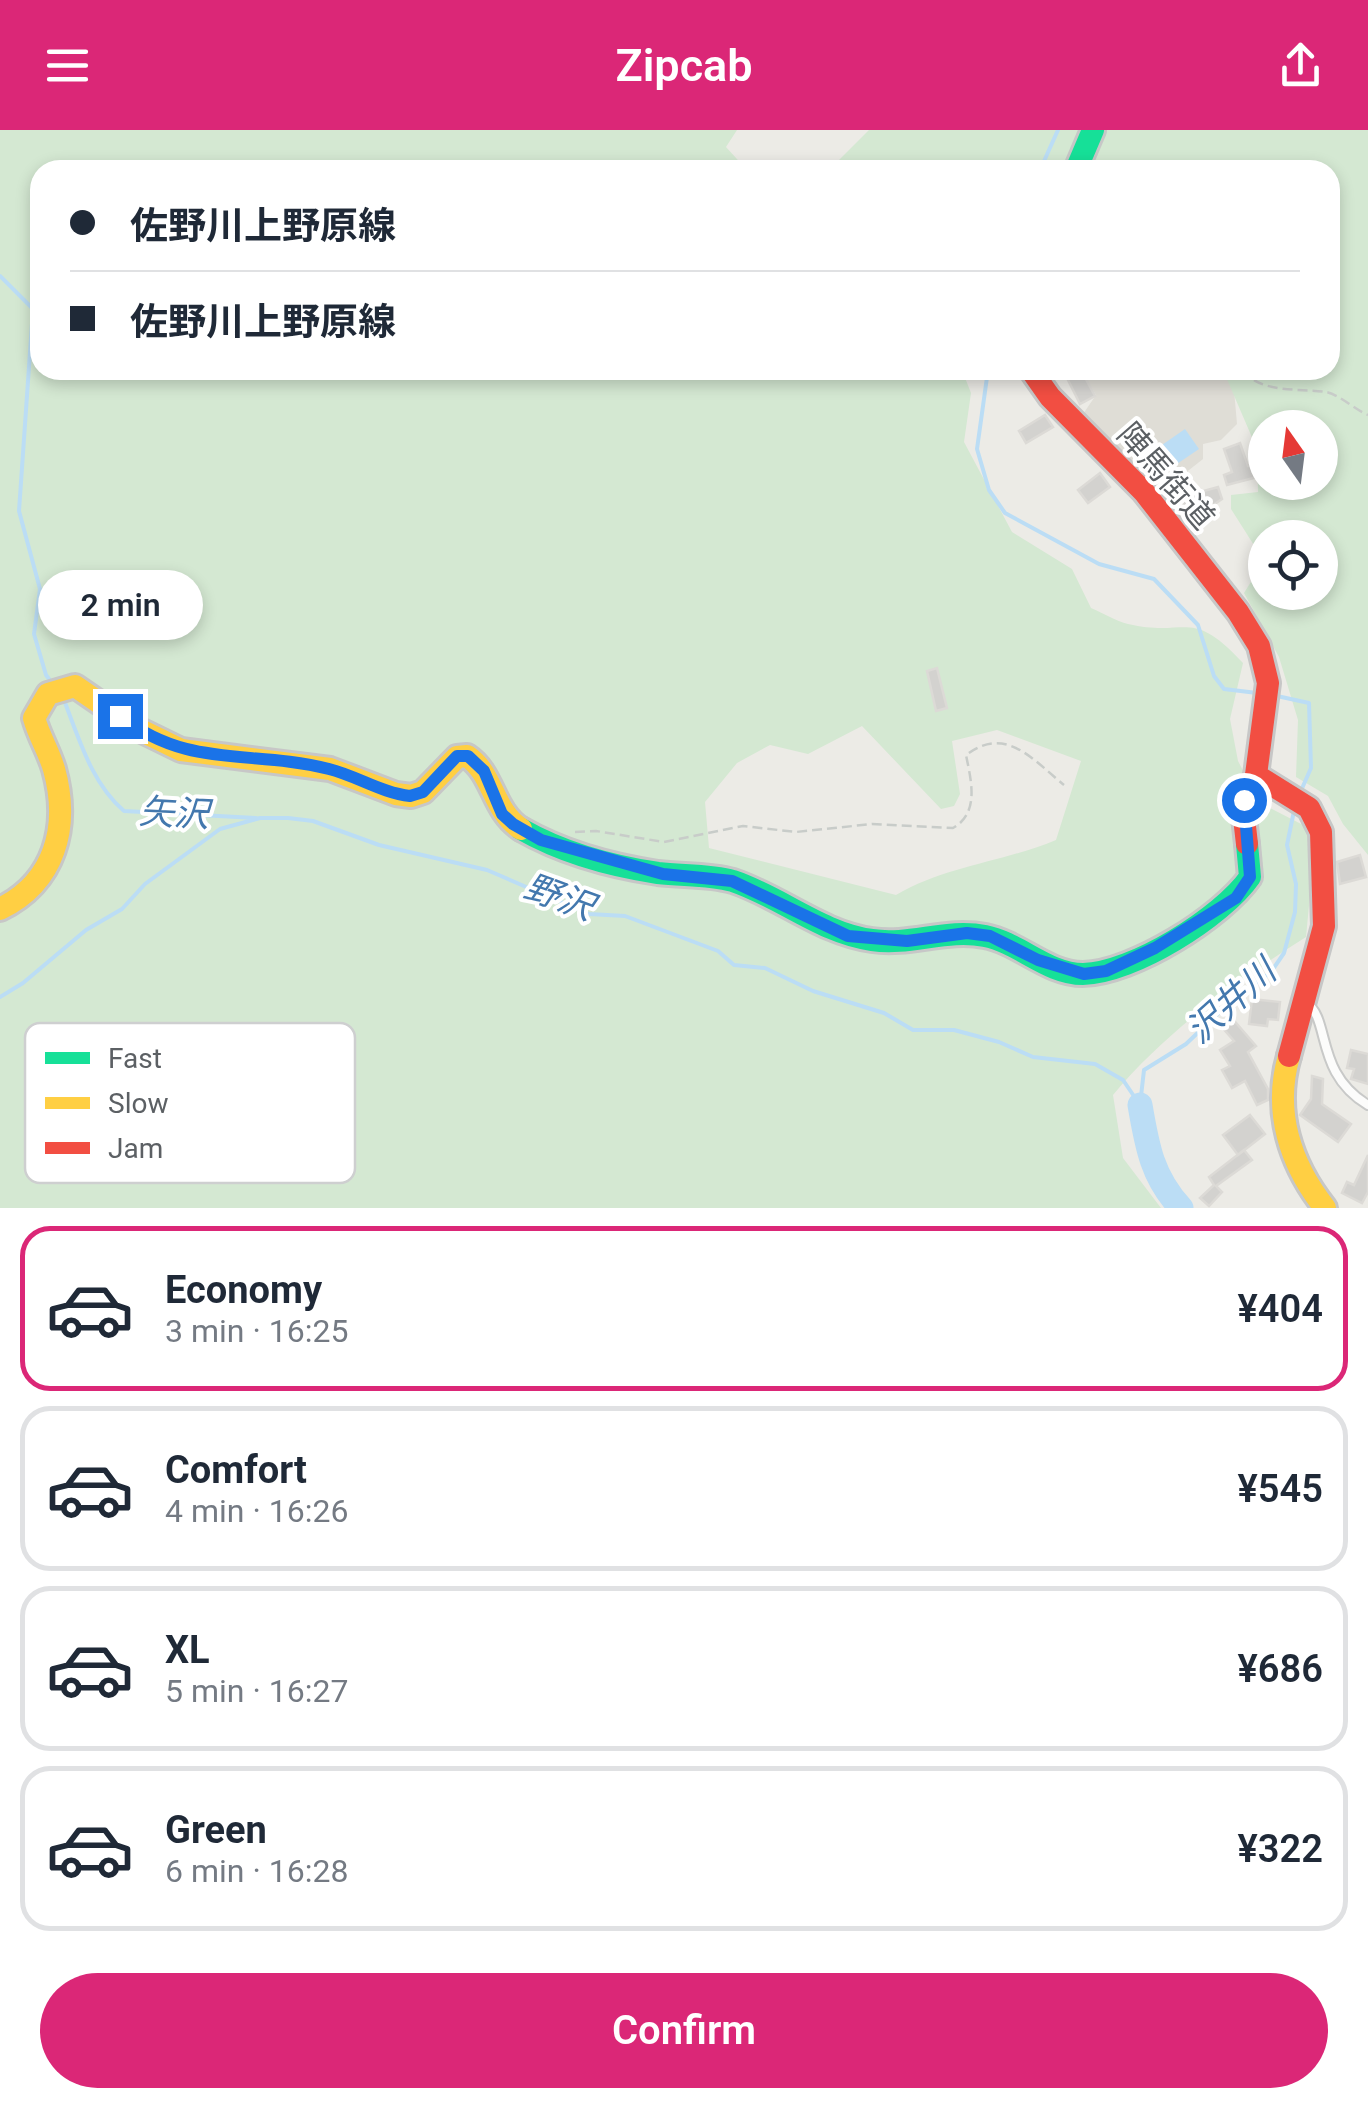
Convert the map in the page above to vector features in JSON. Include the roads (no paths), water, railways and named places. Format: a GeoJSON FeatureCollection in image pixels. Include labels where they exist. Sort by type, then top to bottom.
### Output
{"type":"FeatureCollection","features":[{"type":"Feature","properties":{"kind":"main road"},"geometry":{"type":"LineString","coordinates":[[1080,160],[1093,130]]}},
{"type":"Feature","properties":{"kind":"main road","name":"陣馬街道"},"geometry":{"type":"LineString","coordinates":[[0,908],[25,898],[45,877],[60,830],[59,792],[34,718],[56,690],[87,692],[136,728],[182,750],[330,769],[396,794],[410,796],[423,792],[457,756],[468,756],[484,771],[502,814],[541,840],[648,870],[732,881],[848,936],[907,941],[967,933],[990,936],[1038,960],[1084,974],[1106,971],[1155,948],[1236,898],[1250,877],[1243,810],[1256,775],[1266,694],[1259,646],[1238,612],[1144,492],[1038,380]]}},
{"type":"Feature","properties":{"kind":"main road"},"geometry":{"type":"LineString","coordinates":[[1256,775],[1309,808],[1321,832],[1325,907],[1320,946],[1283,1076],[1283,1120],[1301,1176],[1325,1208]]}},
{"type":"Feature","properties":{"kind":"lane"},"geometry":{"type":"LineString","coordinates":[[1303,1002],[1316,1014],[1324,1051],[1336,1078],[1368,1105]]}},
{"type":"Feature","properties":{"kind":"water"},"geometry":{"type":"Polygon","coordinates":[[[1185,429],[1199,449],[1162,474],[1149,454],[1185,429]]]}},
{"type":"Feature","properties":{"kind":"waterway","name":"沢井川"},"geometry":{"type":"LineString","coordinates":[[1044,160],[1058,130]]}},
{"type":"Feature","properties":{"kind":"waterway","name":"矢沢"},"geometry":{"type":"LineString","coordinates":[[0,276],[30,306]]}},
{"type":"Feature","properties":{"kind":"waterway","name":"矢沢"},"geometry":{"type":"LineString","coordinates":[[30,352],[19,511],[40,589],[34,634],[46,675],[53,684]]}},
{"type":"Feature","properties":{"kind":"waterway","name":"沢井川"},"geometry":{"type":"LineString","coordinates":[[987,380],[977,449],[989,490],[1005,513],[1099,564],[1154,579],[1198,625],[1214,676],[1224,689],[1257,693]]}},
{"type":"Feature","properties":{"kind":"waterway","name":"沢井川"},"geometry":{"type":"LineString","coordinates":[[1277,696],[1309,703],[1311,768],[1300,793]]}},
{"type":"Feature","properties":{"kind":"waterway","name":"矢沢"},"geometry":{"type":"LineString","coordinates":[[64,700],[95,774],[124,811],[256,818]]}},
{"type":"Feature","properties":{"kind":"waterway","name":"沢井川"},"geometry":{"type":"LineString","coordinates":[[1140,1105],[1144,1070],[1186,1044],[1230,1002],[1271,972],[1284,953],[1295,912],[1296,884],[1287,845],[1295,806]]}},
{"type":"Feature","properties":{"kind":"waterway","name":"野沢"},"geometry":{"type":"LineString","coordinates":[[0,997],[23,983],[86,930],[122,909],[145,884],[220,829],[260,818],[288,818],[313,821],[379,845],[487,870],[589,914],[625,916],[718,951],[734,965],[765,968],[813,991],[884,1013],[913,1030],[954,1030],[999,1042],[1033,1057],[1095,1064],[1123,1080],[1140,1105]]}},
{"type":"Feature","properties":{"kind":"waterway","name":"沢井川"},"geometry":{"type":"LineString","coordinates":[[1140,1105],[1157,1173],[1181,1208]]}}]}
